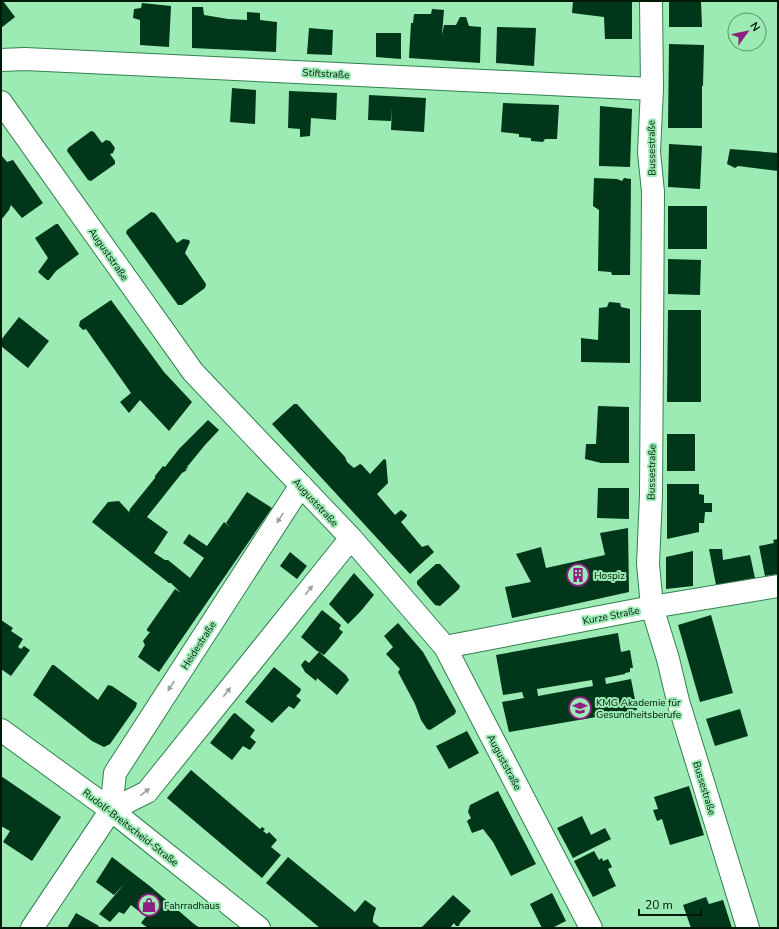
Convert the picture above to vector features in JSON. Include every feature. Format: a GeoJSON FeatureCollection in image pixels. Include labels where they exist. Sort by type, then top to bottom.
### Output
{"type":"FeatureCollection","features":[{"type":"Feature","properties":{"kind":"street","name":"Bussestraße"},"geometry":{"type":"LineString","coordinates":[[651,1],[652,89],[650,152],[653,192],[651,495],[648,564],[652,607],[668,660],[678,701],[748,928]]}},
{"type":"Feature","properties":{"kind":"street","name":"Stiftstraße"},"geometry":{"type":"LineString","coordinates":[[1,60],[33,60],[652,89]]}},
{"type":"Feature","properties":{"kind":"street","name":"Auguststraße"},"geometry":{"type":"LineString","coordinates":[[1,102],[192,372],[350,538],[445,647],[591,928]]}},
{"type":"Feature","properties":{"kind":"street","name":"Heidestraße"},"geometry":{"type":"LineString","coordinates":[[32,928],[111,810],[115,773],[301,485]]}},
{"type":"Feature","properties":{"kind":"street","name":"Heidestraße"},"geometry":{"type":"LineString","coordinates":[[111,810],[147,792],[350,538]]}},
{"type":"Feature","properties":{"kind":"street","name":"Kurze Straße"},"geometry":{"type":"LineString","coordinates":[[445,647],[652,607],[778,586]]}},
{"type":"Feature","properties":{"kind":"street","name":"Rudolf-Breitscheid-Straße"},"geometry":{"type":"LineString","coordinates":[[1,730],[111,810],[259,928]]}},
{"type":"Feature","properties":{"kind":"building"},"geometry":{"type":"Polygon","coordinates":[[[1,1],[3,1],[15,17],[1,28],[1,1]]]}},
{"type":"Feature","properties":{"kind":"building"},"geometry":{"type":"Polygon","coordinates":[[[573,1],[632,1],[632,39],[605,39],[604,17],[572,13],[573,1]]]}},
{"type":"Feature","properties":{"kind":"building"},"geometry":{"type":"Polygon","coordinates":[[[669,1],[701,1],[702,27],[669,27],[669,1]]]}},
{"type":"Feature","properties":{"kind":"building"},"geometry":{"type":"Polygon","coordinates":[[[142,3],[171,6],[169,47],[140,45],[140,20],[133,18],[134,9],[141,8],[142,3]]]}},
{"type":"Feature","properties":{"kind":"building"},"geometry":{"type":"Polygon","coordinates":[[[192,7],[203,7],[204,15],[228,19],[247,20],[247,12],[260,13],[260,20],[277,22],[276,52],[192,48],[192,7]]]}},
{"type":"Feature","properties":{"kind":"building"},"geometry":{"type":"Polygon","coordinates":[[[432,9],[444,10],[442,35],[444,25],[456,25],[460,17],[466,17],[469,26],[481,27],[480,63],[409,58],[411,23],[413,23],[414,14],[431,14],[432,9]]]}},
{"type":"Feature","properties":{"kind":"building"},"geometry":{"type":"Polygon","coordinates":[[[497,27],[536,28],[534,66],[496,63],[497,27]]]}},
{"type":"Feature","properties":{"kind":"building"},"geometry":{"type":"Polygon","coordinates":[[[309,28],[333,30],[332,55],[307,54],[309,28]]]}},
{"type":"Feature","properties":{"kind":"building"},"geometry":{"type":"Polygon","coordinates":[[[376,33],[401,33],[401,59],[376,57],[376,33]]]}},
{"type":"Feature","properties":{"kind":"building"},"geometry":{"type":"Polygon","coordinates":[[[669,44],[704,45],[702,128],[668,128],[669,44]]]}},
{"type":"Feature","properties":{"kind":"building"},"geometry":{"type":"Polygon","coordinates":[[[232,88],[256,90],[255,124],[230,122],[232,88]]]}},
{"type":"Feature","properties":{"kind":"building"},"geometry":{"type":"Polygon","coordinates":[[[289,91],[337,93],[336,120],[311,118],[310,136],[300,137],[300,129],[288,128],[289,91]]]}},
{"type":"Feature","properties":{"kind":"building"},"geometry":{"type":"Polygon","coordinates":[[[369,95],[426,98],[424,132],[391,130],[392,107],[391,121],[368,120],[369,95]]]}},
{"type":"Feature","properties":{"kind":"building"},"geometry":{"type":"Polygon","coordinates":[[[503,103],[559,105],[557,139],[545,139],[543,142],[531,141],[531,138],[519,137],[519,134],[501,132],[503,103]]]}},
{"type":"Feature","properties":{"kind":"building"},"geometry":{"type":"Polygon","coordinates":[[[600,106],[632,109],[630,167],[599,166],[600,106]]]}},
{"type":"Feature","properties":{"kind":"building"},"geometry":{"type":"Polygon","coordinates":[[[91,131],[94,132],[102,143],[106,140],[110,141],[115,148],[113,153],[110,154],[115,161],[115,164],[91,181],[88,180],[67,151],[68,148],[91,131]]]}},
{"type":"Feature","properties":{"kind":"building"},"geometry":{"type":"Polygon","coordinates":[[[669,144],[702,146],[700,189],[668,187],[669,144]]]}},
{"type":"Feature","properties":{"kind":"building"},"geometry":{"type":"Polygon","coordinates":[[[730,149],[778,153],[778,171],[738,166],[735,168],[727,164],[730,149]]]}},
{"type":"Feature","properties":{"kind":"building"},"geometry":{"type":"Polygon","coordinates":[[[1,155],[7,162],[13,160],[43,203],[22,218],[11,205],[1,220],[1,155]]]}},
{"type":"Feature","properties":{"kind":"building"},"geometry":{"type":"Polygon","coordinates":[[[594,178],[617,179],[622,181],[624,178],[631,179],[630,275],[612,275],[611,272],[598,271],[599,210],[593,206],[594,178]]]}},
{"type":"Feature","properties":{"kind":"building"},"geometry":{"type":"Polygon","coordinates":[[[668,206],[707,206],[707,249],[668,249],[668,206]]]}},
{"type":"Feature","properties":{"kind":"building"},"geometry":{"type":"Polygon","coordinates":[[[151,212],[155,213],[177,243],[183,239],[189,240],[190,242],[185,253],[206,284],[205,288],[182,305],[178,305],[126,233],[127,230],[151,212]]]}},
{"type":"Feature","properties":{"kind":"building"},"geometry":{"type":"Polygon","coordinates":[[[58,224],[79,254],[56,271],[49,280],[47,280],[38,272],[48,258],[35,238],[58,224]]]}},
{"type":"Feature","properties":{"kind":"building"},"geometry":{"type":"Polygon","coordinates":[[[668,259],[701,260],[700,295],[668,294],[668,259]]]}},
{"type":"Feature","properties":{"kind":"building"},"geometry":{"type":"Polygon","coordinates":[[[111,300],[164,372],[192,402],[169,431],[140,400],[129,413],[120,402],[131,393],[86,329],[83,330],[79,326],[80,321],[111,300]]]}},
{"type":"Feature","properties":{"kind":"building"},"geometry":{"type":"Polygon","coordinates":[[[609,302],[620,303],[621,307],[630,309],[630,363],[581,362],[581,338],[598,340],[599,308],[607,307],[609,302]]]}},
{"type":"Feature","properties":{"kind":"building"},"geometry":{"type":"Polygon","coordinates":[[[668,310],[701,310],[701,402],[667,402],[668,310]]]}},
{"type":"Feature","properties":{"kind":"building"},"geometry":{"type":"Polygon","coordinates":[[[19,317],[49,341],[28,368],[1,346],[1,340],[19,317]]]}},
{"type":"Feature","properties":{"kind":"building"},"geometry":{"type":"Polygon","coordinates":[[[294,404],[297,404],[345,457],[347,462],[354,468],[360,464],[370,474],[384,459],[386,460],[388,483],[377,494],[395,515],[401,510],[407,515],[401,522],[422,547],[428,545],[434,552],[410,574],[272,424],[294,404]]]}},
{"type":"Feature","properties":{"kind":"building"},"geometry":{"type":"Polygon","coordinates":[[[598,406],[629,407],[629,463],[601,463],[585,459],[586,444],[596,444],[598,406]]]}},
{"type":"Feature","properties":{"kind":"building"},"geometry":{"type":"Polygon","coordinates":[[[208,420],[219,430],[187,467],[188,468],[185,469],[187,470],[182,473],[147,517],[168,532],[154,553],[165,560],[168,560],[190,578],[204,558],[183,543],[189,534],[207,546],[224,522],[231,528],[226,523],[247,492],[272,508],[159,672],[138,657],[145,645],[143,641],[150,632],[147,631],[147,629],[175,589],[181,593],[171,583],[169,583],[92,522],[108,502],[119,501],[129,512],[127,519],[130,509],[163,466],[165,467],[179,449],[208,420]]]}},
{"type":"Feature","properties":{"kind":"building"},"geometry":{"type":"Polygon","coordinates":[[[667,434],[695,434],[695,471],[667,471],[667,434]]]}},
{"type":"Feature","properties":{"kind":"building"},"geometry":{"type":"Polygon","coordinates":[[[667,484],[699,484],[699,494],[704,495],[704,503],[712,503],[712,512],[705,512],[704,523],[699,523],[699,532],[667,539],[667,484]]]}},
{"type":"Feature","properties":{"kind":"building"},"geometry":{"type":"Polygon","coordinates":[[[598,488],[629,488],[629,519],[597,518],[598,488]]]}},
{"type":"Feature","properties":{"kind":"building","name":"Hospiz"},"geometry":{"type":"Polygon","coordinates":[[[628,528],[629,592],[512,618],[505,587],[531,582],[516,554],[541,547],[546,568],[605,555],[600,533],[628,528]]]}},
{"type":"Feature","properties":{"kind":"building"},"geometry":{"type":"Polygon","coordinates":[[[778,539],[778,574],[765,576],[759,546],[774,543],[773,540],[778,539]]]}},
{"type":"Feature","properties":{"kind":"building"},"geometry":{"type":"Polygon","coordinates":[[[709,549],[722,549],[723,560],[750,555],[755,578],[716,585],[709,549]]]}},
{"type":"Feature","properties":{"kind":"building"},"geometry":{"type":"Polygon","coordinates":[[[693,551],[693,586],[666,589],[666,557],[693,551]]]}},
{"type":"Feature","properties":{"kind":"building"},"geometry":{"type":"Polygon","coordinates":[[[290,552],[307,566],[297,579],[280,566],[290,552]]]}},
{"type":"Feature","properties":{"kind":"building"},"geometry":{"type":"Polygon","coordinates":[[[436,564],[440,564],[460,586],[459,589],[440,606],[435,605],[417,584],[417,581],[436,564]]]}},
{"type":"Feature","properties":{"kind":"building"},"geometry":{"type":"Polygon","coordinates":[[[354,573],[374,595],[348,624],[329,604],[354,573]]]}},
{"type":"Feature","properties":{"kind":"building"},"geometry":{"type":"Polygon","coordinates":[[[322,610],[341,625],[339,629],[343,632],[324,655],[301,637],[322,610]]]}},
{"type":"Feature","properties":{"kind":"building"},"geometry":{"type":"Polygon","coordinates":[[[711,615],[733,693],[700,702],[678,625],[711,615]]]}},
{"type":"Feature","properties":{"kind":"building"},"geometry":{"type":"Polygon","coordinates":[[[1,620],[13,628],[11,631],[23,639],[18,647],[21,649],[24,646],[30,650],[11,676],[1,669],[1,620]]]}},
{"type":"Feature","properties":{"kind":"building"},"geometry":{"type":"Polygon","coordinates":[[[398,623],[423,652],[456,711],[455,714],[430,730],[427,729],[421,720],[415,704],[398,672],[400,669],[386,654],[393,647],[384,636],[398,623]]]}},
{"type":"Feature","properties":{"kind":"building"},"geometry":{"type":"Polygon","coordinates":[[[618,633],[621,652],[630,650],[633,668],[630,668],[630,672],[625,674],[605,678],[606,684],[631,679],[637,710],[509,732],[502,702],[524,698],[522,692],[503,695],[496,655],[618,633]],[[592,680],[537,689],[538,696],[593,686],[592,680]]]}},
{"type":"Feature","properties":{"kind":"building"},"geometry":{"type":"Polygon","coordinates":[[[319,652],[346,675],[349,680],[337,695],[317,678],[316,681],[305,672],[301,665],[305,660],[309,663],[319,652]]]}},
{"type":"Feature","properties":{"kind":"building"},"geometry":{"type":"Polygon","coordinates":[[[52,665],[54,665],[98,700],[108,685],[112,686],[137,703],[136,707],[110,744],[104,747],[92,741],[33,695],[52,665]]]}},
{"type":"Feature","properties":{"kind":"building"},"geometry":{"type":"Polygon","coordinates":[[[274,667],[301,689],[296,696],[301,700],[294,709],[289,706],[272,723],[245,702],[274,667]]]}},
{"type":"Feature","properties":{"kind":"building"},"geometry":{"type":"Polygon","coordinates":[[[740,709],[748,736],[715,746],[706,719],[740,709]]]}},
{"type":"Feature","properties":{"kind":"building"},"geometry":{"type":"Polygon","coordinates":[[[235,713],[255,730],[250,737],[256,742],[250,750],[243,746],[232,760],[210,743],[235,713]]]}},
{"type":"Feature","properties":{"kind":"building"},"geometry":{"type":"Polygon","coordinates":[[[467,731],[479,753],[449,769],[436,746],[467,731]]]}},
{"type":"Feature","properties":{"kind":"building"},"geometry":{"type":"Polygon","coordinates":[[[191,770],[260,829],[262,827],[265,829],[263,831],[267,834],[269,832],[277,840],[271,847],[281,855],[262,878],[167,798],[191,770]]]}},
{"type":"Feature","properties":{"kind":"building"},"geometry":{"type":"Polygon","coordinates":[[[1,776],[61,817],[32,861],[3,842],[10,831],[1,826],[1,776]]]}},
{"type":"Feature","properties":{"kind":"building"},"geometry":{"type":"Polygon","coordinates":[[[689,786],[704,835],[670,845],[662,819],[657,821],[653,810],[658,809],[654,797],[689,786]]]}},
{"type":"Feature","properties":{"kind":"building"},"geometry":{"type":"Polygon","coordinates":[[[498,791],[536,864],[511,876],[493,842],[483,829],[472,833],[467,821],[471,818],[468,812],[470,805],[498,791]]]}},
{"type":"Feature","properties":{"kind":"building"},"geometry":{"type":"Polygon","coordinates":[[[582,816],[591,835],[605,828],[611,839],[573,858],[557,828],[582,816]]]}},
{"type":"Feature","properties":{"kind":"building"},"geometry":{"type":"Polygon","coordinates":[[[594,851],[599,860],[602,858],[603,861],[608,859],[612,867],[608,869],[616,886],[593,897],[574,861],[594,851]]]}},
{"type":"Feature","properties":{"kind":"building"},"geometry":{"type":"Polygon","coordinates":[[[112,857],[200,928],[148,928],[141,923],[156,903],[145,916],[131,905],[124,914],[119,912],[110,922],[99,914],[125,883],[114,895],[96,882],[112,857]]]}},
{"type":"Feature","properties":{"kind":"building"},"geometry":{"type":"Polygon","coordinates":[[[288,857],[355,912],[365,900],[376,908],[373,922],[381,928],[320,928],[266,883],[288,857]]]}},
{"type":"Feature","properties":{"kind":"building"},"geometry":{"type":"Polygon","coordinates":[[[552,893],[566,921],[552,928],[542,928],[530,904],[552,893]]]}},
{"type":"Feature","properties":{"kind":"building"},"geometry":{"type":"Polygon","coordinates":[[[453,895],[471,911],[459,926],[456,926],[454,923],[450,928],[420,928],[423,926],[453,895]]]}},
{"type":"Feature","properties":{"kind":"building"},"geometry":{"type":"Polygon","coordinates":[[[706,897],[709,904],[723,900],[732,928],[691,928],[683,905],[706,897]]]}},
{"type":"Feature","properties":{"kind":"building"},"geometry":{"type":"Polygon","coordinates":[[[76,913],[99,926],[98,928],[67,928],[76,913]]]}},
{"type":"Feature","properties":{"kind":"place","name":"Hospiz"},"geometry":{"type":"Point","coordinates":[578,575]}},
{"type":"Feature","properties":{"kind":"place","name":"KMG Akademie für Gesundheitsberufe"},"geometry":{"type":"Point","coordinates":[580,708]}},
{"type":"Feature","properties":{"kind":"place","name":"Fahrradhaus"},"geometry":{"type":"Point","coordinates":[149,905]}}]}
